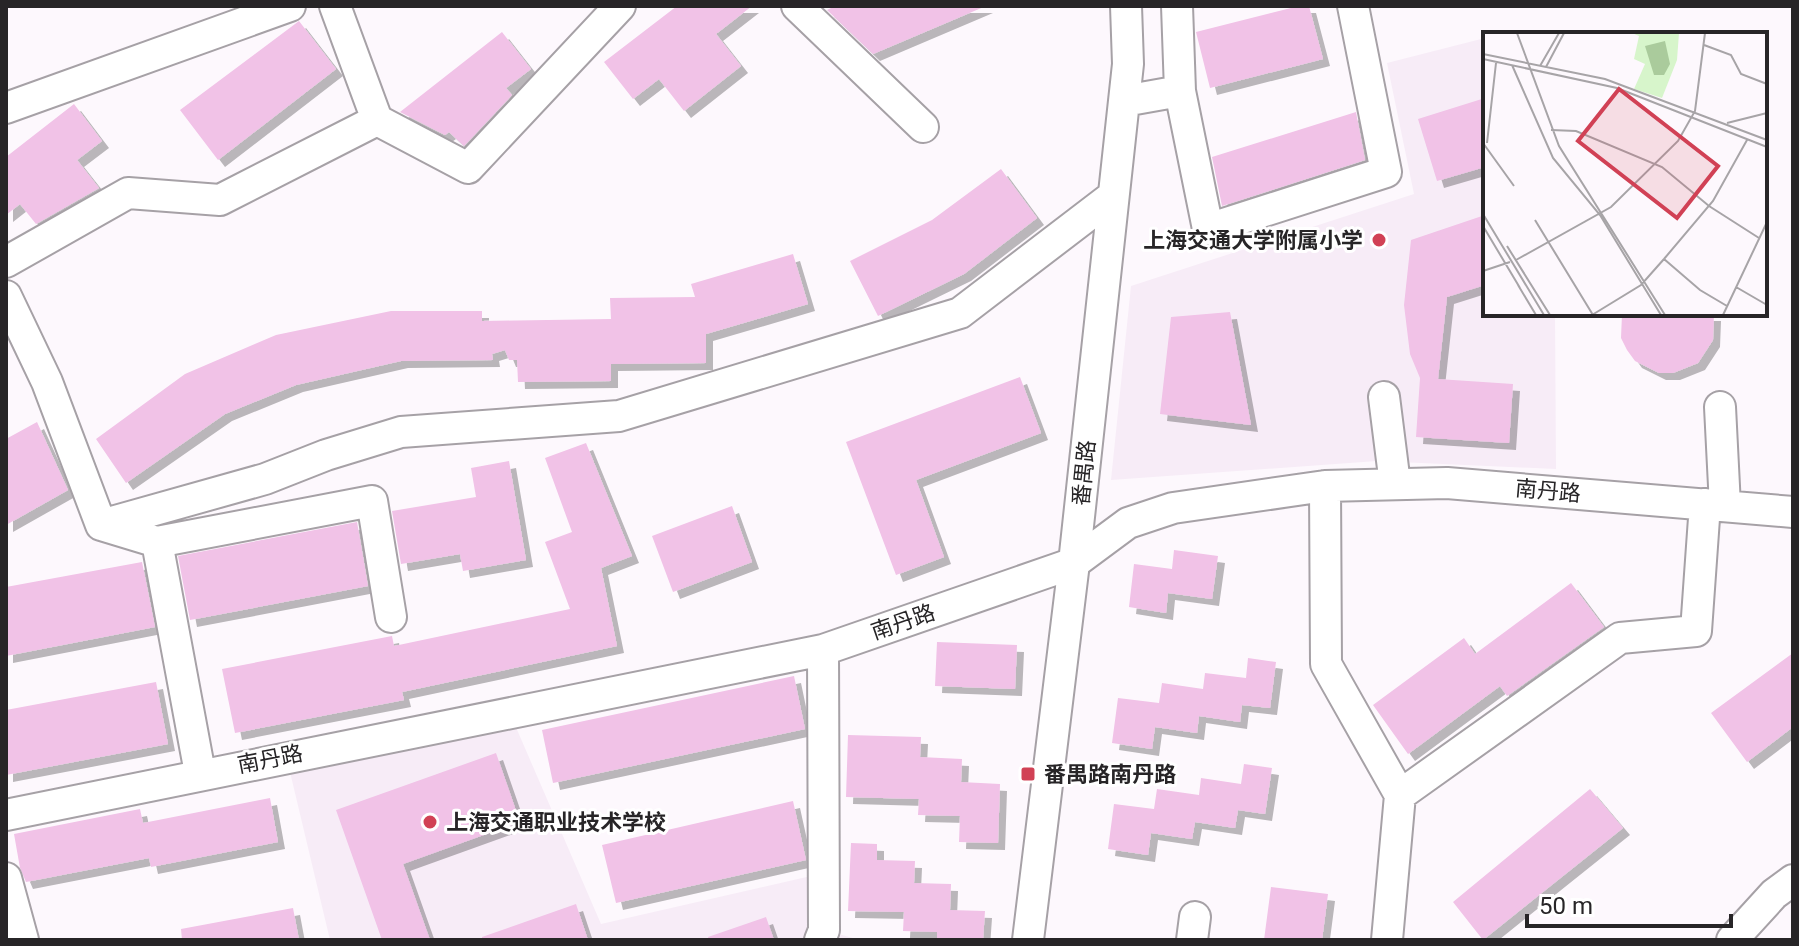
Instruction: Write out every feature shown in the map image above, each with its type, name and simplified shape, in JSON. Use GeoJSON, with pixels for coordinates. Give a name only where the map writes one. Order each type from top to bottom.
{"type":"FeatureCollection","features":[{"type":"Feature","properties":{"kind":"street"},"geometry":{"type":"LineString","coordinates":[[6,108],[290,6]]}},
{"type":"Feature","properties":{"kind":"street"},"geometry":{"type":"LineString","coordinates":[[335,6],[377,120],[468,168],[620,6]]}},
{"type":"Feature","properties":{"kind":"street"},"geometry":{"type":"LineString","coordinates":[[797,6],[923,127]]}},
{"type":"Feature","properties":{"kind":"street","name":"番禺路"},"geometry":{"type":"LineString","coordinates":[[1028,940],[1074,563],[1128,64],[1126,6]]}},
{"type":"Feature","properties":{"kind":"street"},"geometry":{"type":"LineString","coordinates":[[1177,6],[1180,91],[1208,229],[1386,172],[1353,6]]}},
{"type":"Feature","properties":{"kind":"street"},"geometry":{"type":"LineString","coordinates":[[1124,101],[1180,91]]}},
{"type":"Feature","properties":{"kind":"street"},"geometry":{"type":"LineString","coordinates":[[6,262],[128,193],[220,200],[377,120]]}},
{"type":"Feature","properties":{"kind":"street"},"geometry":{"type":"LineString","coordinates":[[101,525],[265,479],[326,455],[401,432],[619,416],[960,313],[1113,196]]}},
{"type":"Feature","properties":{"kind":"street"},"geometry":{"type":"LineString","coordinates":[[6,296],[47,382],[101,525]]}},
{"type":"Feature","properties":{"kind":"street"},"geometry":{"type":"LineString","coordinates":[[6,341],[30,394]]}},
{"type":"Feature","properties":{"kind":"street"},"geometry":{"type":"LineString","coordinates":[[1384,397],[1395,484]]}},
{"type":"Feature","properties":{"kind":"street"},"geometry":{"type":"LineString","coordinates":[[1400,795],[1620,638],[1696,631],[1715,505],[1720,407]]}},
{"type":"Feature","properties":{"kind":"street","name":"南丹路"},"geometry":{"type":"LineString","coordinates":[[6,815],[200,773],[823,650],[1074,563],[1128,523],[1173,508],[1325,486],[1447,483],[1793,512]]}},
{"type":"Feature","properties":{"kind":"street"},"geometry":{"type":"LineString","coordinates":[[1325,486],[1326,664],[1400,795],[1387,940]]}},
{"type":"Feature","properties":{"kind":"street"},"geometry":{"type":"LineString","coordinates":[[101,525],[157,542],[372,501],[391,617]]}},
{"type":"Feature","properties":{"kind":"street"},"geometry":{"type":"LineString","coordinates":[[157,542],[200,773]]}},
{"type":"Feature","properties":{"kind":"street"},"geometry":{"type":"LineString","coordinates":[[820,940],[824,930],[823,650]]}},
{"type":"Feature","properties":{"kind":"street"},"geometry":{"type":"LineString","coordinates":[[6,878],[16,934]]}},
{"type":"Feature","properties":{"kind":"street"},"geometry":{"type":"LineString","coordinates":[[1732,940],[1774,894],[1793,880]]}},
{"type":"Feature","properties":{"kind":"shaded area","name":"上海交通大学附属小学"},"geometry":{"type":"Polygon","coordinates":[[[1483,39],[1483,316],[1555,316],[1556,469],[1377,461],[1111,480],[1131,286],[1414,194],[1387,63],[1483,39]]]}},
{"type":"Feature","properties":{"kind":"shaded area","name":"上海交通职业技术学校"},"geometry":{"type":"Polygon","coordinates":[[[515,725],[601,924],[824,873],[824,930],[860,940],[330,940],[290,772],[515,725]]]}},
{"type":"Feature","properties":{"kind":"building"},"geometry":{"type":"Polygon","coordinates":[[[677,6],[752,6],[716,34],[741,66],[684,111],[659,79],[633,99],[604,62],[677,6]]]}},
{"type":"Feature","properties":{"kind":"building"},"geometry":{"type":"Polygon","coordinates":[[[835,6],[986,6],[873,54],[827,10],[835,6]]]}},
{"type":"Feature","properties":{"kind":"building"},"geometry":{"type":"Polygon","coordinates":[[[1309,6],[1323,59],[1210,88],[1196,32],[1309,6]]]}},
{"type":"Feature","properties":{"kind":"building"},"geometry":{"type":"Polygon","coordinates":[[[299,21],[336,69],[218,160],[180,110],[299,21]]]}},
{"type":"Feature","properties":{"kind":"building"},"geometry":{"type":"Polygon","coordinates":[[[502,32],[531,69],[506,88],[512,95],[464,146],[449,132],[445,135],[400,112],[502,32]]]}},
{"type":"Feature","properties":{"kind":"building"},"geometry":{"type":"Polygon","coordinates":[[[1483,99],[1483,168],[1437,181],[1418,119],[1483,99]]]}},
{"type":"Feature","properties":{"kind":"building"},"geometry":{"type":"Polygon","coordinates":[[[74,104],[102,141],[77,160],[99,188],[36,224],[20,204],[6,215],[6,157],[74,104]]]}},
{"type":"Feature","properties":{"kind":"building"},"geometry":{"type":"Polygon","coordinates":[[[1356,112],[1365,160],[1222,206],[1212,157],[1356,112]]]}},
{"type":"Feature","properties":{"kind":"building"},"geometry":{"type":"Polygon","coordinates":[[[1001,169],[1037,218],[964,274],[878,316],[850,261],[932,220],[1001,169]]]}},
{"type":"Feature","properties":{"kind":"building"},"geometry":{"type":"Polygon","coordinates":[[[1483,216],[1483,286],[1447,297],[1438,379],[1513,384],[1509,443],[1416,437],[1420,378],[1410,354],[1404,305],[1411,240],[1483,216]]]}},
{"type":"Feature","properties":{"kind":"building"},"geometry":{"type":"Polygon","coordinates":[[[793,254],[808,304],[706,334],[706,363],[611,364],[611,381],[518,382],[517,360],[509,360],[505,350],[492,354],[493,360],[401,361],[296,385],[225,414],[126,483],[96,439],[185,374],[276,335],[391,311],[482,311],[482,321],[611,319],[610,298],[695,297],[691,284],[793,254]]]}},
{"type":"Feature","properties":{"kind":"building"},"geometry":{"type":"Polygon","coordinates":[[[1230,312],[1251,425],[1160,414],[1171,317],[1230,312]]]}},
{"type":"Feature","properties":{"kind":"building"},"geometry":{"type":"Polygon","coordinates":[[[1622,316],[1714,316],[1713,340],[1698,363],[1673,373],[1659,373],[1635,361],[1621,338],[1622,316]]]}},
{"type":"Feature","properties":{"kind":"building"},"geometry":{"type":"Polygon","coordinates":[[[1020,377],[1041,433],[916,480],[944,557],[896,575],[846,442],[1020,377]]]}},
{"type":"Feature","properties":{"kind":"building"},"geometry":{"type":"Polygon","coordinates":[[[37,422],[68,490],[6,525],[6,439],[37,422]]]}},
{"type":"Feature","properties":{"kind":"building"},"geometry":{"type":"Polygon","coordinates":[[[586,443],[632,556],[601,568],[617,646],[402,692],[404,700],[235,733],[222,669],[392,636],[394,646],[570,609],[545,542],[572,532],[545,458],[586,443]]]}},
{"type":"Feature","properties":{"kind":"building"},"geometry":{"type":"Polygon","coordinates":[[[509,461],[526,560],[463,571],[460,554],[401,564],[392,511],[476,497],[471,468],[509,461]]]}},
{"type":"Feature","properties":{"kind":"building"},"geometry":{"type":"Polygon","coordinates":[[[732,506],[752,562],[673,592],[652,536],[732,506]]]}},
{"type":"Feature","properties":{"kind":"building"},"geometry":{"type":"Polygon","coordinates":[[[357,522],[368,586],[190,620],[178,556],[357,522]]]}},
{"type":"Feature","properties":{"kind":"building"},"geometry":{"type":"Polygon","coordinates":[[[1174,550],[1218,556],[1212,599],[1168,593],[1166,613],[1129,607],[1134,564],[1172,569],[1174,550]]]}},
{"type":"Feature","properties":{"kind":"building"},"geometry":{"type":"Polygon","coordinates":[[[142,562],[155,627],[6,656],[6,587],[142,562]]]}},
{"type":"Feature","properties":{"kind":"building"},"geometry":{"type":"Polygon","coordinates":[[[1571,583],[1604,627],[1507,696],[1500,686],[1408,754],[1373,705],[1464,638],[1475,654],[1571,583]]]}},
{"type":"Feature","properties":{"kind":"building"},"geometry":{"type":"Polygon","coordinates":[[[937,642],[1017,645],[1015,689],[935,686],[937,642]]]}},
{"type":"Feature","properties":{"kind":"building"},"geometry":{"type":"Polygon","coordinates":[[[1793,653],[1793,727],[1747,762],[1711,713],[1793,653]]]}},
{"type":"Feature","properties":{"kind":"building"},"geometry":{"type":"Polygon","coordinates":[[[1248,658],[1276,662],[1270,708],[1242,705],[1240,722],[1199,716],[1197,733],[1155,727],[1152,749],[1112,743],[1118,698],[1159,703],[1162,683],[1203,689],[1205,673],[1246,678],[1248,658]]]}},
{"type":"Feature","properties":{"kind":"building"},"geometry":{"type":"Polygon","coordinates":[[[794,676],[805,729],[553,783],[542,730],[794,676]]]}},
{"type":"Feature","properties":{"kind":"building"},"geometry":{"type":"Polygon","coordinates":[[[156,682],[168,744],[6,775],[6,710],[156,682]]]}},
{"type":"Feature","properties":{"kind":"building"},"geometry":{"type":"Polygon","coordinates":[[[848,735],[921,737],[920,757],[962,759],[961,782],[1000,784],[998,843],[959,842],[960,816],[918,815],[919,799],[846,797],[848,735]]]}},
{"type":"Feature","properties":{"kind":"building"},"geometry":{"type":"Polygon","coordinates":[[[496,753],[520,822],[403,864],[430,940],[382,940],[336,810],[496,753]]]}},
{"type":"Feature","properties":{"kind":"building"},"geometry":{"type":"Polygon","coordinates":[[[1244,764],[1272,768],[1265,814],[1238,810],[1235,828],[1195,822],[1192,839],[1151,833],[1148,855],[1108,849],[1114,804],[1154,809],[1157,789],[1199,795],[1201,778],[1241,784],[1244,764]]]}},
{"type":"Feature","properties":{"kind":"building"},"geometry":{"type":"Polygon","coordinates":[[[1590,789],[1623,828],[1483,940],[1453,902],[1590,789]]]}},
{"type":"Feature","properties":{"kind":"building"},"geometry":{"type":"Polygon","coordinates":[[[270,798],[278,842],[151,867],[149,858],[26,882],[20,868],[14,834],[140,809],[143,823],[270,798]]]}},
{"type":"Feature","properties":{"kind":"building"},"geometry":{"type":"Polygon","coordinates":[[[793,801],[806,860],[616,903],[602,845],[793,801]]]}},
{"type":"Feature","properties":{"kind":"building"},"geometry":{"type":"Polygon","coordinates":[[[851,843],[877,844],[877,860],[915,861],[914,883],[951,884],[950,910],[985,911],[983,940],[937,940],[937,932],[903,931],[904,912],[848,911],[851,843]]]}},
{"type":"Feature","properties":{"kind":"building"},"geometry":{"type":"Polygon","coordinates":[[[1271,887],[1328,894],[1322,940],[1264,940],[1271,887]]]}},
{"type":"Feature","properties":{"kind":"building"},"geometry":{"type":"Polygon","coordinates":[[[576,904],[588,940],[482,940],[482,937],[576,904]]]}},
{"type":"Feature","properties":{"kind":"building"},"geometry":{"type":"Polygon","coordinates":[[[293,908],[299,940],[182,940],[181,929],[293,908]]]}},
{"type":"Feature","properties":{"kind":"building"},"geometry":{"type":"Polygon","coordinates":[[[766,917],[774,940],[709,940],[708,937],[766,917]]]}},
{"type":"Feature","properties":{"kind":"place","name":"上海交通大学附属小学"},"geometry":{"type":"Point","coordinates":[1379,240]}},
{"type":"Feature","properties":{"kind":"place","name":"番禺路南丹路"},"geometry":{"type":"Point","coordinates":[1028,774]}},
{"type":"Feature","properties":{"kind":"place","name":"上海交通职业技术学校"},"geometry":{"type":"Point","coordinates":[430,822]}}]}
